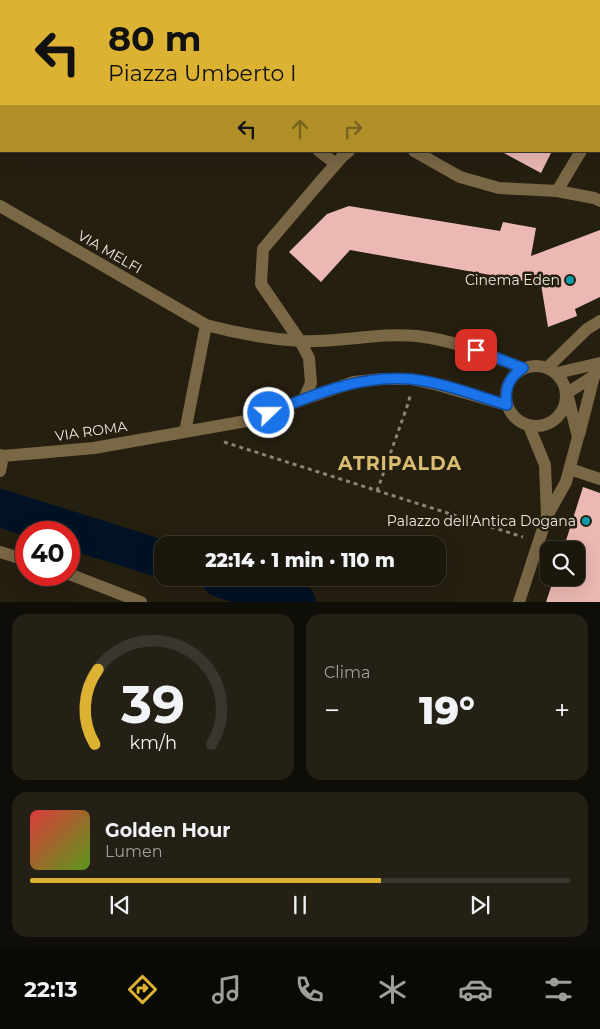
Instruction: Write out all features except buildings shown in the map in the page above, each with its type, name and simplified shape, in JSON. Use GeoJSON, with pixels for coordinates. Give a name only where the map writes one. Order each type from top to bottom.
{"type":"FeatureCollection","features":[{"type":"Feature","properties":{"kind":"street"},"geometry":{"type":"LineString","coordinates":[[320,152],[336,164]]}},
{"type":"Feature","properties":{"kind":"street"},"geometry":{"type":"LineString","coordinates":[[304,399],[311,382],[309,358],[300,341],[261,284],[263,249],[348,152]]}},
{"type":"Feature","properties":{"kind":"street"},"geometry":{"type":"LineString","coordinates":[[416,152],[460,177],[498,188],[556,191],[594,198],[600,201]]}},
{"type":"Feature","properties":{"kind":"street"},"geometry":{"type":"LineString","coordinates":[[556,191],[580,152]]}},
{"type":"Feature","properties":{"kind":"street","name":"VIA MELFI"},"geometry":{"type":"LineString","coordinates":[[0,206],[206,325],[233,332],[300,341],[386,335],[418,336],[462,345],[523,368]]}},
{"type":"Feature","properties":{"kind":"street"},"geometry":{"type":"LineString","coordinates":[[552,370],[587,329],[600,321]]}},
{"type":"Feature","properties":{"kind":"street"},"geometry":{"type":"LineString","coordinates":[[185,432],[206,325]]}},
{"type":"Feature","properties":{"kind":"street"},"geometry":{"type":"LineString","coordinates":[[567,393],[566,403],[562,412],[548,424],[539,426],[529,426],[520,422],[512,415],[507,405],[507,388],[516,373],[523,368],[531,365],[552,370],[600,363]]}},
{"type":"Feature","properties":{"kind":"street"},"geometry":{"type":"LineString","coordinates":[[552,370],[562,379],[578,437]]}},
{"type":"Feature","properties":{"kind":"street"},"geometry":{"type":"LineString","coordinates":[[567,393],[597,374]]}},
{"type":"Feature","properties":{"kind":"street"},"geometry":{"type":"LineString","coordinates":[[520,602],[546,516],[566,482],[597,374]]}},
{"type":"Feature","properties":{"kind":"street","name":"VIA ROMA"},"geometry":{"type":"LineString","coordinates":[[1,455],[94,448],[252,420],[304,399],[354,382],[382,379],[411,379],[507,405]]}},
{"type":"Feature","properties":{"kind":"street"},"geometry":{"type":"LineString","coordinates":[[529,426],[544,465],[546,516]]}},
{"type":"Feature","properties":{"kind":"street"},"geometry":{"type":"LineString","coordinates":[[0,472],[1,455]]}},
{"type":"Feature","properties":{"kind":"street"},"geometry":{"type":"LineString","coordinates":[[570,469],[600,479]]}},
{"type":"Feature","properties":{"kind":"street"},"geometry":{"type":"LineString","coordinates":[[0,552],[15,557]]}},
{"type":"Feature","properties":{"kind":"street"},"geometry":{"type":"LineString","coordinates":[[80,578],[141,602]]}},
{"type":"Feature","properties":{"kind":"path"},"geometry":{"type":"LineString","coordinates":[[376,491],[409,400],[411,379]]}},
{"type":"Feature","properties":{"kind":"path"},"geometry":{"type":"LineString","coordinates":[[220,441],[539,542]]}},
{"type":"Feature","properties":{"kind":"waterway"},"geometry":{"type":"LineString","coordinates":[[0,508],[154,556]]}},
{"type":"Feature","properties":{"kind":"waterway"},"geometry":{"type":"LineString","coordinates":[[246,586],[297,602]]}},
{"type":"Feature","properties":{"kind":"place","name":"Cinema Eden"},"geometry":{"type":"Point","coordinates":[570,280]}},
{"type":"Feature","properties":{"kind":"place","name":"Palazzo dell'Antica Dogana"},"geometry":{"type":"Point","coordinates":[586,521]}},
{"type":"Feature","properties":{"kind":"district","name":"ATRIPALDA"},"geometry":{"type":"Point","coordinates":[400,463]}},
{"type":"Feature","properties":{"kind":"route"},"geometry":{"type":"LineString","coordinates":[[269,413],[354,382],[382,379],[411,379],[507,405],[507,388],[510,380],[523,368],[476,350]]}}]}
